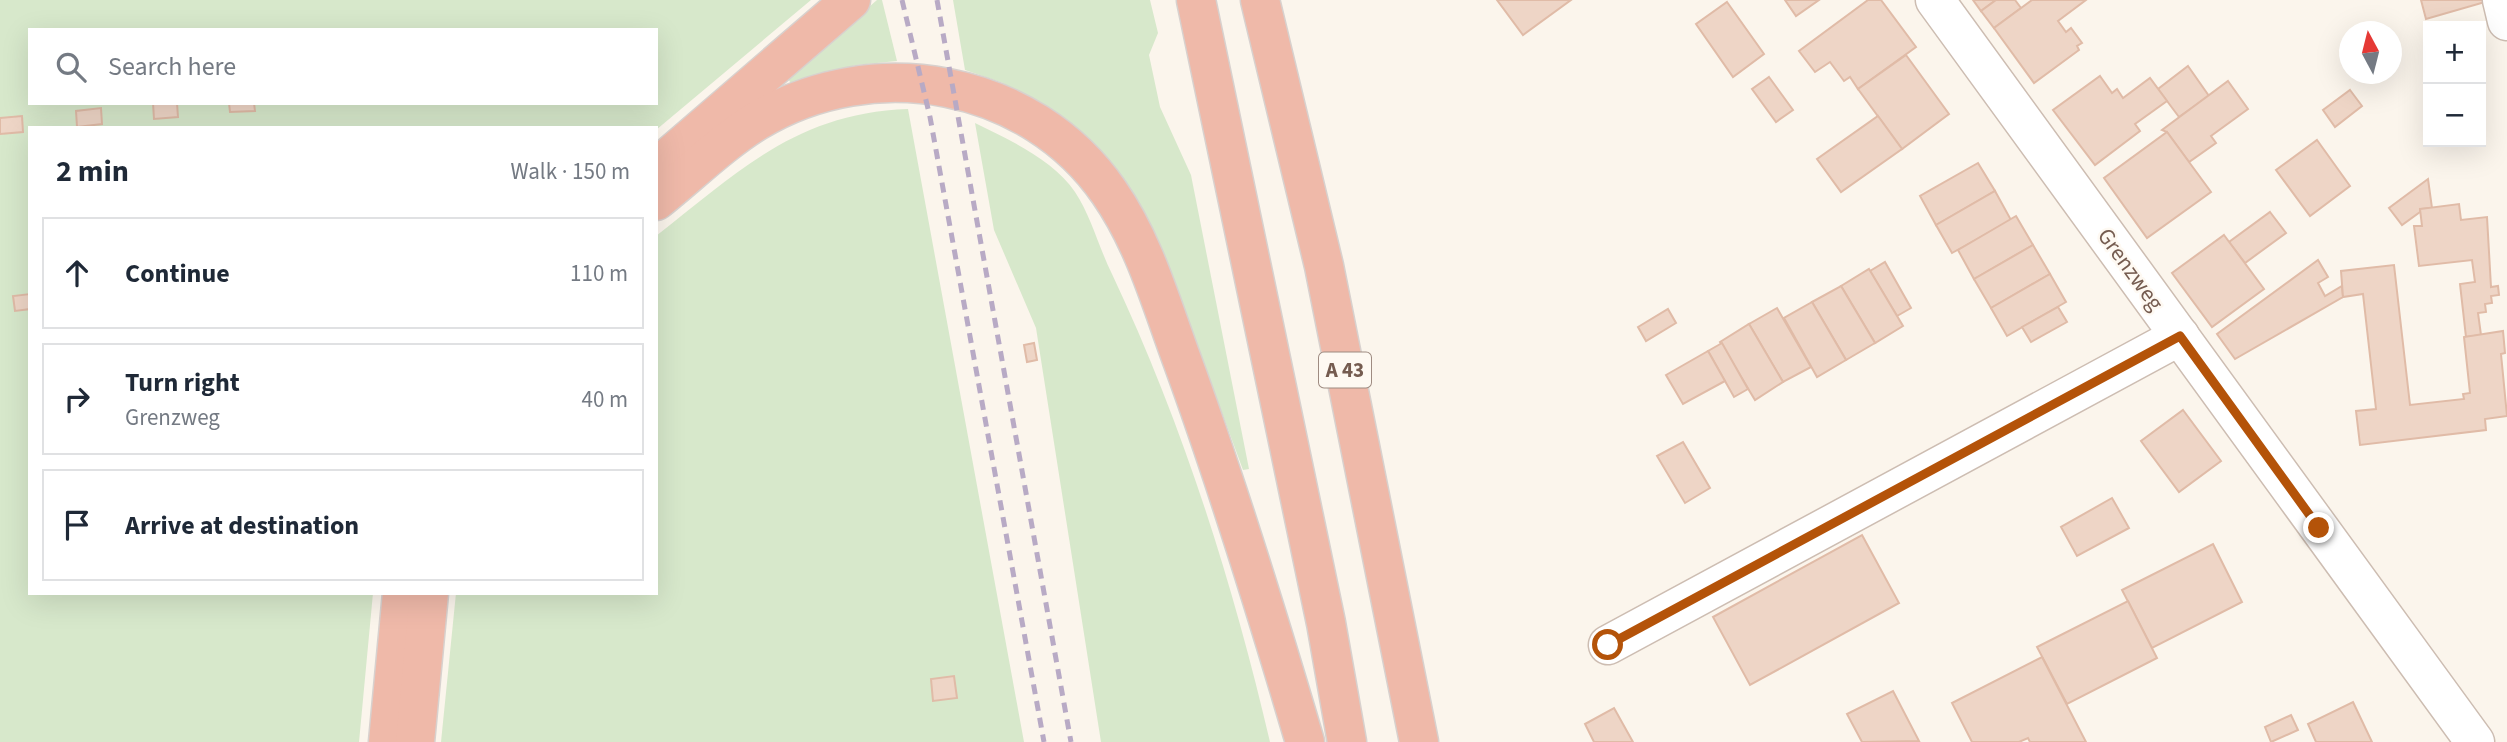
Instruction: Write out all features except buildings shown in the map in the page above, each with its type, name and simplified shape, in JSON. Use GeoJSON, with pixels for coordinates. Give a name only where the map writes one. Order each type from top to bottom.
{"type":"FeatureCollection","features":[{"type":"Feature","properties":{"kind":"highway"},"geometry":{"type":"LineString","coordinates":[[658,167],[850,0]]}},
{"type":"Feature","properties":{"kind":"highway"},"geometry":{"type":"LineString","coordinates":[[1196,0],[1321,596],[1347,742]]}},
{"type":"Feature","properties":{"kind":"highway","name":"A 43"},"geometry":{"type":"LineString","coordinates":[[1260,0],[1324,266],[1419,742]]}},
{"type":"Feature","properties":{"kind":"highway"},"geometry":{"type":"LineString","coordinates":[[658,199],[757,121],[813,97],[844,88],[904,82],[958,88],[998,102],[1039,122],[1108,190],[1148,267],[1249,554],[1304,742]]}},
{"type":"Feature","properties":{"kind":"highway"},"geometry":{"type":"LineString","coordinates":[[388,742],[402,595]]}},
{"type":"Feature","properties":{"kind":"highway"},"geometry":{"type":"LineString","coordinates":[[415,742],[429,595]]}},
{"type":"Feature","properties":{"kind":"street","name":"Grenzweg"},"geometry":{"type":"LineString","coordinates":[[1935,0],[2475,742]]}},
{"type":"Feature","properties":{"kind":"street"},"geometry":{"type":"LineString","coordinates":[[2502,0],[2507,21]]}},
{"type":"Feature","properties":{"kind":"street"},"geometry":{"type":"LineString","coordinates":[[1608,645],[2180,336]]}},
{"type":"Feature","properties":{"kind":"green space"},"geometry":{"type":"Polygon","coordinates":[[[0,0],[811,0],[658,128],[658,126],[28,126],[28,595],[373,595],[359,742],[0,742],[0,0]]]}},
{"type":"Feature","properties":{"kind":"green space"},"geometry":{"type":"Polygon","coordinates":[[[877,0],[882,0],[897,61],[856,65],[791,84],[788,78],[877,0]]]}},
{"type":"Feature","properties":{"kind":"green space"},"geometry":{"type":"Polygon","coordinates":[[[953,0],[1150,0],[1158,33],[1149,55],[1160,107],[1191,175],[1249,469],[1243,470],[1175,285],[1060,117],[1003,83],[965,70],[953,0]]]}},
{"type":"Feature","properties":{"kind":"green space"},"geometry":{"type":"Polygon","coordinates":[[[908,109],[1024,742],[441,742],[456,595],[658,595],[658,234],[743,168],[772,150],[833,121],[869,113],[908,109]]]}},
{"type":"Feature","properties":{"kind":"green space"},"geometry":{"type":"Polygon","coordinates":[[[975,123],[1043,160],[1066,181],[1086,211],[1183,445],[1240,623],[1270,742],[1101,742],[1036,328],[994,230],[975,123]]]}},
{"type":"Feature","properties":{"kind":"railway"},"geometry":{"type":"LineString","coordinates":[[902,0],[930,117],[1044,742]]}},
{"type":"Feature","properties":{"kind":"railway"},"geometry":{"type":"LineString","coordinates":[[937,0],[1071,742]]}},
{"type":"Feature","properties":{"kind":"route"},"geometry":{"type":"LineString","coordinates":[[1608,645],[2180,336],[2319,528]]}}]}
